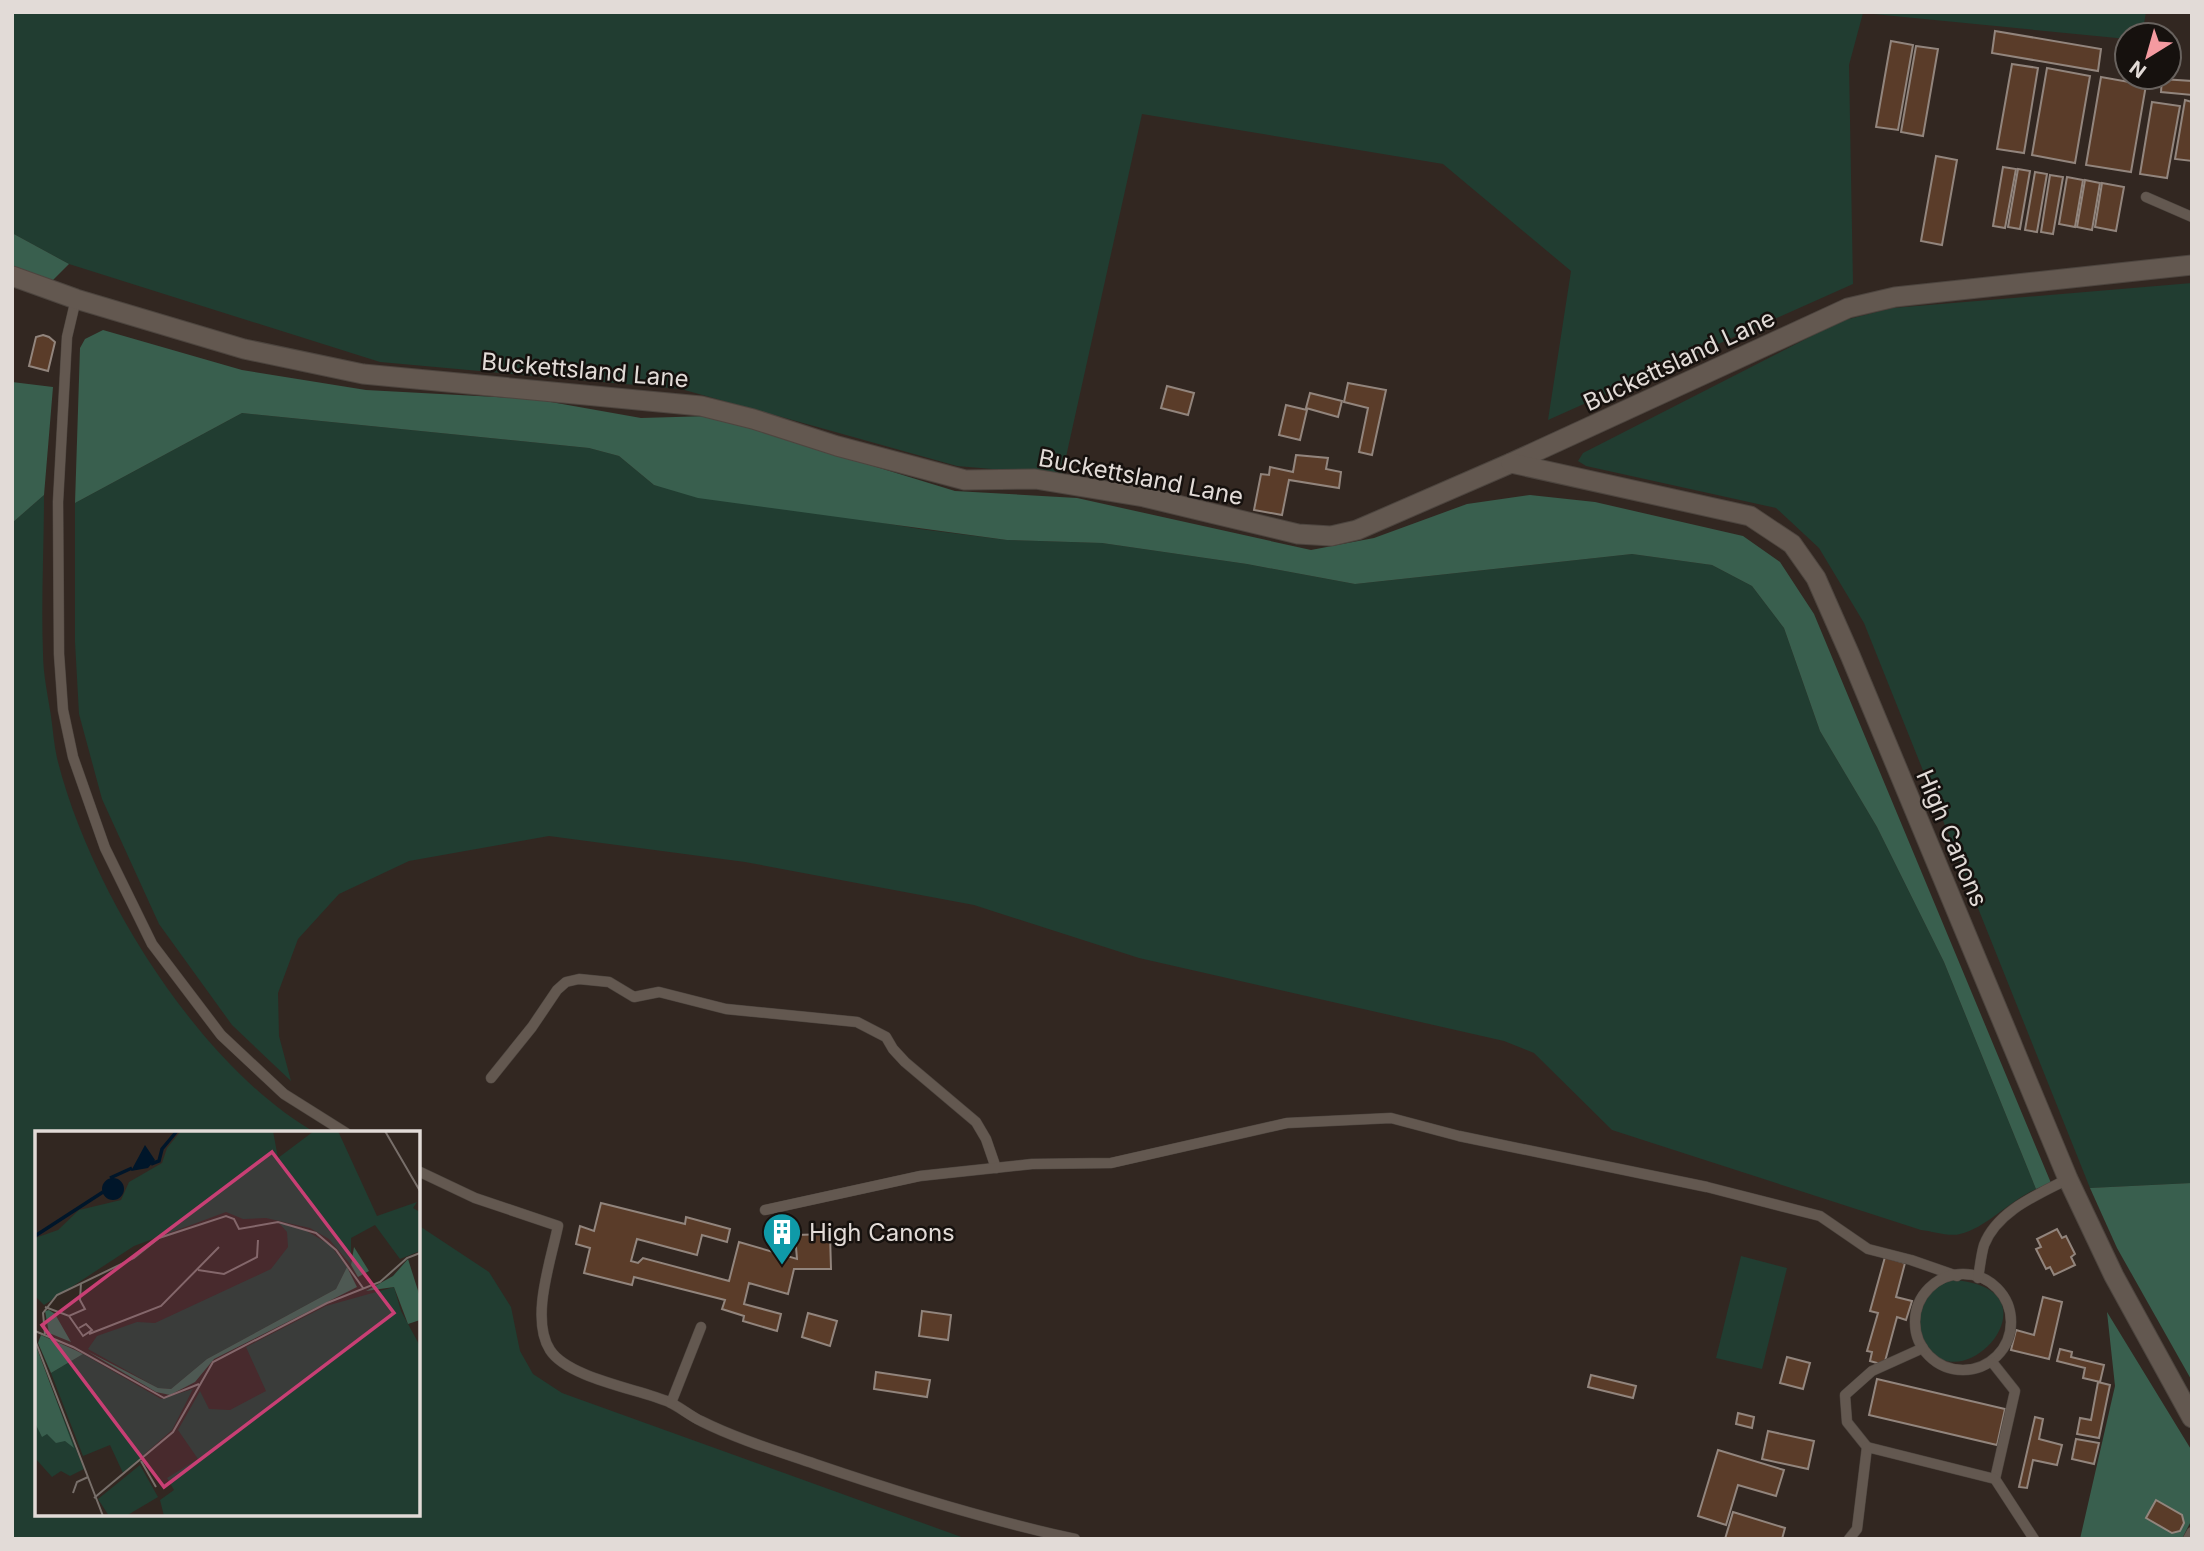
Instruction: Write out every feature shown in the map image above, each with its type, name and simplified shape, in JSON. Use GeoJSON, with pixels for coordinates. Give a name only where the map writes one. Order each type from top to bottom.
{"type":"FeatureCollection","features":[{"type":"Feature","properties":{"kind":"street","name":"Buckettsland Lane"},"geometry":{"type":"LineString","coordinates":[[12,276],[76,299],[244,349],[363,374],[701,406],[965,480],[1035,479],[1144,497],[1298,534],[1331,536],[1357,530],[1511,463],[1848,308],[1895,297],[2192,265]]}},
{"type":"Feature","properties":{"kind":"street","name":"High Canons"},"geometry":{"type":"LineString","coordinates":[[1511,463],[1750,516],[1793,544],[1816,578],[1850,655],[2068,1179],[2114,1276],[2192,1418]]}},
{"type":"Feature","properties":{"kind":"lane"},"geometry":{"type":"LineString","coordinates":[[2146,197],[2192,218]]}},
{"type":"Feature","properties":{"kind":"lane"},"geometry":{"type":"LineString","coordinates":[[76,299],[66,337],[58,502],[59,654],[63,710],[73,757],[105,848],[152,944],[221,1035],[284,1094],[343,1131]]}},
{"type":"Feature","properties":{"kind":"lane"},"geometry":{"type":"LineString","coordinates":[[491,1078],[532,1027],[557,990],[566,982],[579,979],[609,982],[634,997],[659,992],[726,1009],[857,1022],[886,1037],[892,1049],[905,1062],[976,1122],[986,1139],[996,1168]]}},
{"type":"Feature","properties":{"kind":"lane"},"geometry":{"type":"LineString","coordinates":[[765,1210],[920,1176],[1032,1164],[1111,1163],[1287,1123],[1391,1118],[1459,1136],[1707,1187],[1820,1216],[1868,1249],[1957,1276]]}},
{"type":"Feature","properties":{"kind":"lane"},"geometry":{"type":"LineString","coordinates":[[420,1172],[475,1198],[558,1226],[540,1315],[543,1337],[550,1351],[576,1372],[671,1403],[713,1426],[864,1481],[1030,1529],[1075,1539]]}},
{"type":"Feature","properties":{"kind":"lane"},"geometry":{"type":"LineString","coordinates":[[1978,1278],[1984,1245],[1998,1222],[2017,1206],[2068,1179]]}},
{"type":"Feature","properties":{"kind":"lane"},"geometry":{"type":"LineString","coordinates":[[1967,1274],[1989,1282],[2005,1299],[2011,1321],[2007,1344],[1992,1362],[1970,1371],[1947,1368],[1927,1356],[1916,1336],[1915,1312],[1925,1291],[1944,1278],[1957,1276],[1967,1274]]}},
{"type":"Feature","properties":{"kind":"lane"},"geometry":{"type":"LineString","coordinates":[[671,1403],[701,1327]]}},
{"type":"Feature","properties":{"kind":"lane"},"geometry":{"type":"LineString","coordinates":[[1923,1348],[1872,1371],[1845,1395],[1847,1422],[1867,1447],[1995,1479],[2034,1539]]}},
{"type":"Feature","properties":{"kind":"lane"},"geometry":{"type":"LineString","coordinates":[[1992,1362],[2015,1391],[1995,1479]]}},
{"type":"Feature","properties":{"kind":"lane"},"geometry":{"type":"LineString","coordinates":[[1849,1539],[1857,1529],[1867,1447]]}},
{"type":"Feature","properties":{"kind":"lane"},"geometry":{"type":"LineString","coordinates":[[2188,1539],[2192,1532]]}},
{"type":"Feature","properties":{"kind":"green space"},"geometry":{"type":"Polygon","coordinates":[[[12,12],[2146,12],[2144,21],[2113,21],[2113,38],[1863,13],[1849,65],[1853,284],[1548,420],[1571,271],[1443,164],[1142,114],[1062,475],[957,466],[681,389],[380,362],[69,264],[12,233],[12,12]]]}},
{"type":"Feature","properties":{"kind":"green space"},"geometry":{"type":"Polygon","coordinates":[[[12,233],[69,264],[51,282],[12,270],[12,233]]]}},
{"type":"Feature","properties":{"kind":"green space"},"geometry":{"type":"Polygon","coordinates":[[[2192,283],[2192,1183],[2090,1188],[1864,623],[1819,548],[1776,508],[1586,466],[1578,461],[1583,453],[1841,321],[1893,308],[2192,283]]]}},
{"type":"Feature","properties":{"kind":"green space"},"geometry":{"type":"Polygon","coordinates":[[[103,330],[242,370],[366,390],[534,399],[641,418],[710,416],[955,491],[1077,498],[1311,550],[1374,538],[1467,504],[1530,495],[1595,502],[1743,536],[1780,562],[1814,614],[2051,1183],[2036,1189],[1944,962],[1877,827],[1820,731],[1784,628],[1752,586],[1712,565],[1632,554],[1355,584],[1247,564],[1102,543],[1007,540],[698,498],[654,485],[619,456],[589,448],[242,413],[75,503],[80,348],[85,339],[103,330]]]}},
{"type":"Feature","properties":{"kind":"green space"},"geometry":{"type":"Polygon","coordinates":[[[12,382],[53,387],[44,495],[12,523],[12,382]]]}},
{"type":"Feature","properties":{"kind":"green space"},"geometry":{"type":"Polygon","coordinates":[[[242,413],[589,448],[619,456],[654,485],[920,529],[1007,540],[1102,543],[1247,564],[1355,584],[1632,554],[1712,565],[1752,586],[1784,628],[1820,731],[1877,827],[1944,962],[2036,1189],[1970,1231],[1951,1235],[1921,1230],[1612,1130],[1534,1053],[1504,1041],[1139,958],[974,905],[745,862],[549,836],[409,861],[339,894],[298,939],[278,993],[279,1036],[291,1081],[232,1025],[159,924],[102,799],[79,714],[75,642],[75,503],[242,413]]]}},
{"type":"Feature","properties":{"kind":"green space"},"geometry":{"type":"Polygon","coordinates":[[[44,495],[42,614],[45,677],[57,758],[72,809],[94,862],[154,969],[191,1019],[230,1064],[272,1103],[313,1131],[35,1131],[35,1516],[420,1516],[420,1226],[489,1272],[511,1307],[520,1351],[533,1374],[562,1393],[967,1539],[12,1539],[12,523],[44,495]]]}},
{"type":"Feature","properties":{"kind":"green space"},"geometry":{"type":"Polygon","coordinates":[[[2192,1183],[2192,1381],[2117,1248],[2090,1188],[2192,1183]]]}},
{"type":"Feature","properties":{"kind":"green space"},"geometry":{"type":"Polygon","coordinates":[[[1741,1256],[1787,1268],[1762,1369],[1716,1358],[1741,1256]]]}},
{"type":"Feature","properties":{"kind":"green space"},"geometry":{"type":"Polygon","coordinates":[[[1953,1280],[1986,1288],[2001,1303],[2002,1322],[1993,1340],[1977,1355],[1957,1362],[1938,1357],[1922,1337],[1919,1327],[1920,1309],[1929,1293],[1944,1282],[1953,1280]]]}},
{"type":"Feature","properties":{"kind":"green space"},"geometry":{"type":"Polygon","coordinates":[[[2107,1312],[2192,1451],[2192,1519],[2182,1539],[2080,1539],[2115,1386],[2107,1312]]]}},
{"type":"Feature","properties":{"kind":"building"},"geometry":{"type":"Polygon","coordinates":[[[1995,31],[2101,49],[2098,71],[1992,53],[1995,31]]]}},
{"type":"Feature","properties":{"kind":"building"},"geometry":{"type":"Polygon","coordinates":[[[1891,41],[1913,45],[1898,130],[1876,127],[1891,41]]]}},
{"type":"Feature","properties":{"kind":"building"},"geometry":{"type":"Polygon","coordinates":[[[1916,46],[1938,49],[1923,136],[1901,132],[1916,46]]]}},
{"type":"Feature","properties":{"kind":"building"},"geometry":{"type":"Polygon","coordinates":[[[2012,64],[2038,68],[2024,153],[1997,149],[2012,64]]]}},
{"type":"Feature","properties":{"kind":"building"},"geometry":{"type":"Polygon","coordinates":[[[2047,68],[2090,76],[2075,163],[2032,155],[2047,68]]]}},
{"type":"Feature","properties":{"kind":"building"},"geometry":{"type":"Polygon","coordinates":[[[2101,77],[2113,79],[2113,91],[2145,91],[2131,172],[2086,165],[2101,77]]]}},
{"type":"Feature","properties":{"kind":"building"},"geometry":{"type":"Polygon","coordinates":[[[2183,80],[2192,81],[2192,95],[2161,92],[2183,91],[2183,80]]]}},
{"type":"Feature","properties":{"kind":"building"},"geometry":{"type":"Polygon","coordinates":[[[2185,100],[2192,102],[2192,161],[2175,159],[2185,100]]]}},
{"type":"Feature","properties":{"kind":"building"},"geometry":{"type":"Polygon","coordinates":[[[2152,102],[2180,106],[2167,178],[2140,174],[2152,102]]]}},
{"type":"Feature","properties":{"kind":"building"},"geometry":{"type":"Polygon","coordinates":[[[1936,156],[1957,160],[1942,245],[1921,241],[1936,156]]]}},
{"type":"Feature","properties":{"kind":"building"},"geometry":{"type":"Polygon","coordinates":[[[2003,167],[2016,169],[2005,228],[1993,226],[2003,167]]]}},
{"type":"Feature","properties":{"kind":"building"},"geometry":{"type":"Polygon","coordinates":[[[2018,169],[2030,171],[2020,229],[2008,227],[2018,169]]]}},
{"type":"Feature","properties":{"kind":"building"},"geometry":{"type":"Polygon","coordinates":[[[2035,172],[2047,174],[2037,232],[2025,230],[2035,172]]]}},
{"type":"Feature","properties":{"kind":"building"},"geometry":{"type":"Polygon","coordinates":[[[2050,175],[2063,177],[2053,234],[2041,232],[2050,175]]]}},
{"type":"Feature","properties":{"kind":"building"},"geometry":{"type":"Polygon","coordinates":[[[2067,177],[2083,180],[2075,227],[2059,224],[2067,177]]]}},
{"type":"Feature","properties":{"kind":"building"},"geometry":{"type":"Polygon","coordinates":[[[2085,180],[2100,183],[2092,230],[2077,227],[2085,180]]]}},
{"type":"Feature","properties":{"kind":"building"},"geometry":{"type":"Polygon","coordinates":[[[2102,183],[2124,187],[2116,231],[2095,227],[2102,183]]]}},
{"type":"Feature","properties":{"kind":"building"},"geometry":{"type":"Polygon","coordinates":[[[43,335],[55,342],[48,371],[29,366],[36,337],[43,335]]]}},
{"type":"Feature","properties":{"kind":"building"},"geometry":{"type":"Polygon","coordinates":[[[1348,383],[1386,390],[1372,455],[1359,452],[1368,408],[1344,402],[1348,383]]]}},
{"type":"Feature","properties":{"kind":"building"},"geometry":{"type":"Polygon","coordinates":[[[1167,386],[1194,393],[1188,415],[1161,408],[1167,386]]]}},
{"type":"Feature","properties":{"kind":"building"},"geometry":{"type":"Polygon","coordinates":[[[1310,393],[1342,401],[1338,417],[1306,408],[1310,393]]]}},
{"type":"Feature","properties":{"kind":"building"},"geometry":{"type":"Polygon","coordinates":[[[1286,405],[1307,410],[1300,440],[1279,435],[1286,405]]]}},
{"type":"Feature","properties":{"kind":"building"},"geometry":{"type":"Polygon","coordinates":[[[1296,455],[1328,458],[1326,469],[1341,472],[1339,488],[1289,480],[1282,515],[1254,510],[1261,474],[1269,475],[1270,467],[1293,472],[1296,455]]]}},
{"type":"Feature","properties":{"kind":"building","name":"High Canons"},"geometry":{"type":"Polygon","coordinates":[[[601,1203],[685,1224],[686,1217],[730,1229],[727,1242],[702,1235],[697,1255],[637,1239],[631,1261],[638,1263],[643,1258],[729,1281],[739,1242],[797,1259],[795,1235],[830,1234],[831,1269],[794,1269],[788,1294],[749,1283],[744,1304],[781,1314],[777,1331],[743,1321],[744,1316],[722,1309],[725,1300],[634,1277],[632,1285],[584,1273],[590,1248],[576,1244],[580,1226],[594,1231],[601,1203]]]}},
{"type":"Feature","properties":{"kind":"building"},"geometry":{"type":"Polygon","coordinates":[[[2057,1229],[2062,1238],[2066,1236],[2075,1254],[2071,1257],[2075,1265],[2054,1275],[2050,1267],[2046,1269],[2036,1249],[2041,1247],[2037,1239],[2057,1229]]]}},
{"type":"Feature","properties":{"kind":"building"},"geometry":{"type":"Polygon","coordinates":[[[1885,1257],[1905,1263],[1896,1297],[1912,1301],[1906,1320],[1897,1317],[1884,1365],[1870,1361],[1872,1352],[1867,1351],[1878,1313],[1870,1311],[1885,1257]]]}},
{"type":"Feature","properties":{"kind":"building"},"geometry":{"type":"Polygon","coordinates":[[[2043,1297],[2062,1302],[2049,1359],[2011,1350],[2016,1330],[2034,1335],[2043,1297]]]}},
{"type":"Feature","properties":{"kind":"building"},"geometry":{"type":"Polygon","coordinates":[[[922,1311],[951,1315],[948,1340],[919,1336],[922,1311]]]}},
{"type":"Feature","properties":{"kind":"building"},"geometry":{"type":"Polygon","coordinates":[[[808,1313],[837,1321],[830,1346],[802,1337],[808,1313]]]}},
{"type":"Feature","properties":{"kind":"building"},"geometry":{"type":"Polygon","coordinates":[[[2060,1349],[2072,1352],[2071,1357],[2104,1365],[2100,1382],[2083,1378],[2085,1368],[2057,1361],[2060,1349]]]}},
{"type":"Feature","properties":{"kind":"building"},"geometry":{"type":"Polygon","coordinates":[[[1787,1357],[1810,1363],[1803,1389],[1780,1383],[1787,1357]]]}},
{"type":"Feature","properties":{"kind":"building"},"geometry":{"type":"Polygon","coordinates":[[[876,1372],[930,1380],[927,1397],[874,1389],[876,1372]]]}},
{"type":"Feature","properties":{"kind":"building"},"geometry":{"type":"Polygon","coordinates":[[[1591,1375],[1636,1386],[1633,1398],[1588,1387],[1591,1375]]]}},
{"type":"Feature","properties":{"kind":"building"},"geometry":{"type":"Polygon","coordinates":[[[1877,1379],[2005,1409],[1997,1445],[1869,1415],[1877,1379]]]}},
{"type":"Feature","properties":{"kind":"building"},"geometry":{"type":"Polygon","coordinates":[[[2098,1382],[2110,1385],[2099,1438],[2077,1434],[2080,1418],[2091,1420],[2098,1382]]]}},
{"type":"Feature","properties":{"kind":"building"},"geometry":{"type":"Polygon","coordinates":[[[1738,1413],[1754,1417],[1752,1428],[1736,1424],[1738,1413]]]}},
{"type":"Feature","properties":{"kind":"building"},"geometry":{"type":"Polygon","coordinates":[[[2035,1417],[2043,1419],[2039,1439],[2062,1445],[2057,1465],[2033,1460],[2027,1488],[2019,1487],[2035,1417]]]}},
{"type":"Feature","properties":{"kind":"building"},"geometry":{"type":"Polygon","coordinates":[[[1768,1431],[1814,1441],[1808,1469],[1762,1459],[1768,1431]]]}},
{"type":"Feature","properties":{"kind":"building"},"geometry":{"type":"Polygon","coordinates":[[[2076,1439],[2099,1443],[2094,1464],[2072,1459],[2076,1439]]]}},
{"type":"Feature","properties":{"kind":"building"},"geometry":{"type":"Polygon","coordinates":[[[1718,1450],[1784,1470],[1776,1496],[1738,1485],[1726,1525],[1698,1516],[1718,1450]]]}},
{"type":"Feature","properties":{"kind":"building"},"geometry":{"type":"Polygon","coordinates":[[[2156,1500],[2182,1515],[2184,1523],[2180,1531],[2172,1533],[2146,1518],[2156,1500]]]}},
{"type":"Feature","properties":{"kind":"building"},"geometry":{"type":"Polygon","coordinates":[[[1733,1512],[1785,1528],[1782,1539],[1725,1539],[1733,1512]]]}},
{"type":"Feature","properties":{"kind":"place","name":"High Canons"},"geometry":{"type":"Point","coordinates":[782,1266]}}]}
